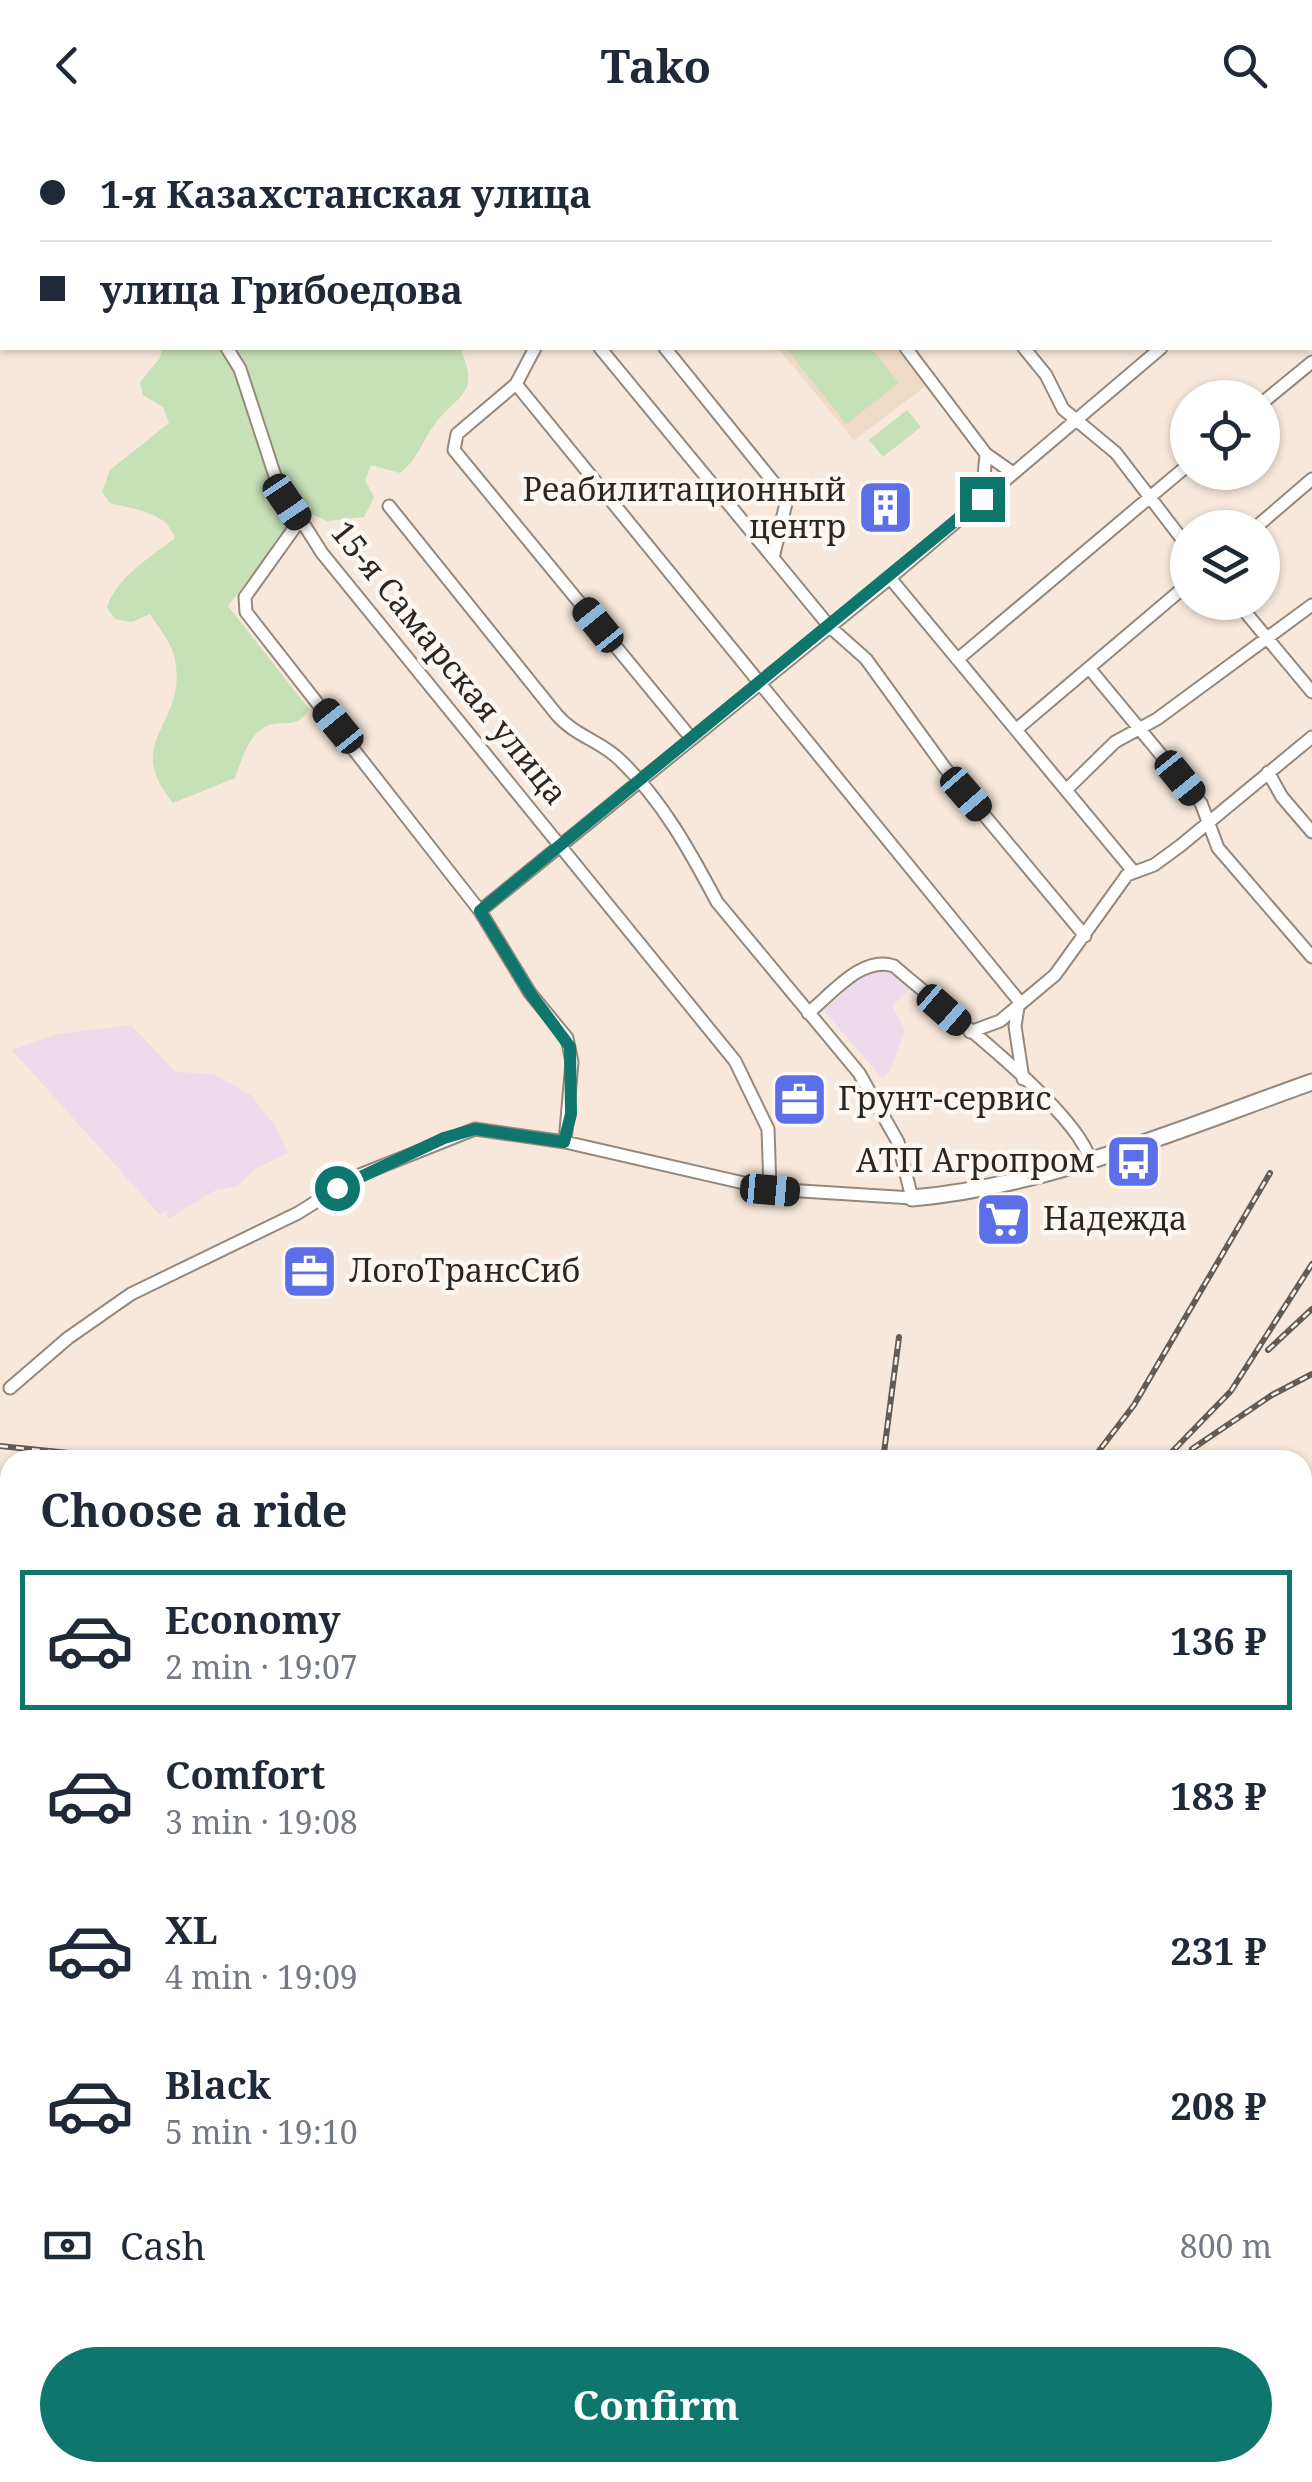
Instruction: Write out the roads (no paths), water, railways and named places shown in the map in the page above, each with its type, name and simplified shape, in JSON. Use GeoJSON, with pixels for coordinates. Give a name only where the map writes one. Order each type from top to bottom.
{"type":"FeatureCollection","features":[{"type":"Feature","properties":{"kind":"street","name":"15-я Самарская улица"},"geometry":{"type":"LineString","coordinates":[[229,350],[240,369],[277,482],[300,520],[734,1061],[768,1128],[770,1190]]}},
{"type":"Feature","properties":{"kind":"street"},"geometry":{"type":"LineString","coordinates":[[534,350],[516,384],[457,434],[452,445],[691,738]]}},
{"type":"Feature","properties":{"kind":"street"},"geometry":{"type":"LineString","coordinates":[[602,350],[830,627],[866,659],[945,768],[1085,936]]}},
{"type":"Feature","properties":{"kind":"street"},"geometry":{"type":"LineString","coordinates":[[667,350],[787,500],[774,558]]}},
{"type":"Feature","properties":{"kind":"street"},"geometry":{"type":"LineString","coordinates":[[908,350],[986,454],[1013,473]]}},
{"type":"Feature","properties":{"kind":"street"},"geometry":{"type":"LineString","coordinates":[[1025,350],[1074,419],[1098,435],[1170,522]]}},
{"type":"Feature","properties":{"kind":"street"},"geometry":{"type":"LineString","coordinates":[[1140,350],[1147,359]]}},
{"type":"Feature","properties":{"kind":"street"},"geometry":{"type":"LineString","coordinates":[[480,911],[890,578],[1158,350]]}},
{"type":"Feature","properties":{"kind":"street"},"geometry":{"type":"LineString","coordinates":[[1280,388],[1312,362]]}},
{"type":"Feature","properties":{"kind":"street"},"geometry":{"type":"LineString","coordinates":[[516,384],[1019,1001],[1015,1026],[1023,1079]]}},
{"type":"Feature","properties":{"kind":"street"},"geometry":{"type":"LineString","coordinates":[[982,499],[986,454]]}},
{"type":"Feature","properties":{"kind":"street"},"geometry":{"type":"LineString","coordinates":[[1276,510],[1312,479]]}},
{"type":"Feature","properties":{"kind":"street"},"geometry":{"type":"LineString","coordinates":[[958,659],[1170,480]]}},
{"type":"Feature","properties":{"kind":"street"},"geometry":{"type":"LineString","coordinates":[[389,506],[556,715],[582,738],[610,751],[639,780],[711,885],[717,902],[860,1074],[898,1142],[912,1198]]}},
{"type":"Feature","properties":{"kind":"street"},"geometry":{"type":"LineString","coordinates":[[300,520],[245,597],[246,612],[480,911],[530,993],[570,1047],[571,1114],[564,1142]]}},
{"type":"Feature","properties":{"kind":"street"},"geometry":{"type":"LineString","coordinates":[[890,578],[1133,871]]}},
{"type":"Feature","properties":{"kind":"street"},"geometry":{"type":"LineString","coordinates":[[1018,728],[1170,599]]}},
{"type":"Feature","properties":{"kind":"street"},"geometry":{"type":"LineString","coordinates":[[1066,790],[1115,742],[1158,719],[1312,605]]}},
{"type":"Feature","properties":{"kind":"street"},"geometry":{"type":"LineString","coordinates":[[1252,620],[1312,692]]}},
{"type":"Feature","properties":{"kind":"street"},"geometry":{"type":"LineString","coordinates":[[1089,668],[1201,803],[1218,848],[1312,957]]}},
{"type":"Feature","properties":{"kind":"street"},"geometry":{"type":"LineString","coordinates":[[970,1032],[1000,1021],[1019,1001],[1055,975],[1133,871],[1162,860],[1206,820],[1312,737]]}},
{"type":"Feature","properties":{"kind":"street"},"geometry":{"type":"LineString","coordinates":[[1268,772],[1282,797],[1312,832]]}},
{"type":"Feature","properties":{"kind":"street"},"geometry":{"type":"LineString","coordinates":[[808,1014],[868,965],[880,961],[894,966],[1023,1079],[1086,1144],[1090,1160]]}},
{"type":"Feature","properties":{"kind":"street"},"geometry":{"type":"LineString","coordinates":[[10,1388],[68,1338],[130,1294],[298,1213],[356,1176],[475,1129],[564,1142],[770,1190],[912,1198],[978,1190],[1090,1160],[1312,1082]]}},
{"type":"Feature","properties":{"kind":"railway"},"geometry":{"type":"LineString","coordinates":[[1100,1450],[1134,1405],[1270,1173]]}},
{"type":"Feature","properties":{"kind":"railway"},"geometry":{"type":"LineString","coordinates":[[1174,1450],[1231,1391],[1312,1264]]}},
{"type":"Feature","properties":{"kind":"railway"},"geometry":{"type":"LineString","coordinates":[[1268,1350],[1312,1309]]}},
{"type":"Feature","properties":{"kind":"railway"},"geometry":{"type":"LineString","coordinates":[[884,1450],[899,1337]]}},
{"type":"Feature","properties":{"kind":"railway"},"geometry":{"type":"LineString","coordinates":[[1192,1449],[1272,1395],[1312,1374]]}},
{"type":"Feature","properties":{"kind":"railway"},"geometry":{"type":"LineString","coordinates":[[0,1446],[39,1450]]}},
{"type":"Feature","properties":{"kind":"place","name":"Реабилитационный центр"},"geometry":{"type":"Point","coordinates":[885,508]}},
{"type":"Feature","properties":{"kind":"place","name":"Грунт-сервис"},"geometry":{"type":"Point","coordinates":[799,1099]}},
{"type":"Feature","properties":{"kind":"place","name":"АТП Агропром"},"geometry":{"type":"Point","coordinates":[1134,1161]}},
{"type":"Feature","properties":{"kind":"place","name":"Надежда"},"geometry":{"type":"Point","coordinates":[1004,1219]}},
{"type":"Feature","properties":{"kind":"place","name":"ЛогоТрансСиб"},"geometry":{"type":"Point","coordinates":[310,1271]}}]}
